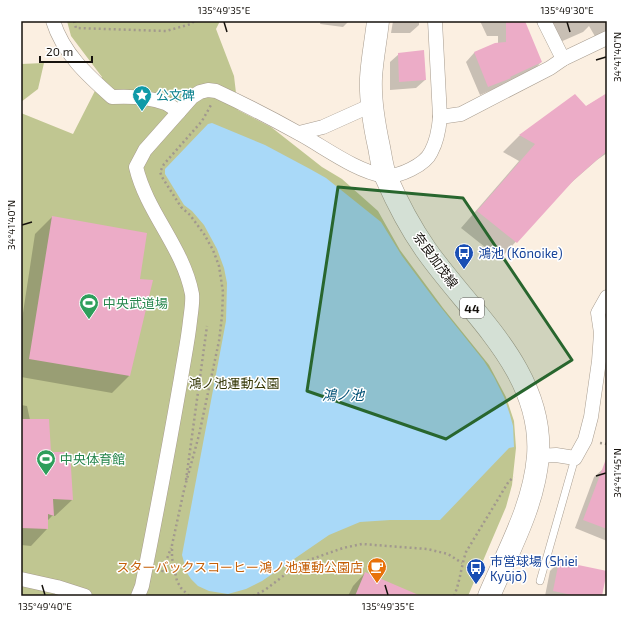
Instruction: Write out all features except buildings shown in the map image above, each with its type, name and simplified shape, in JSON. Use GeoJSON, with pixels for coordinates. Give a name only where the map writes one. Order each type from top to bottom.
{"type":"FeatureCollection","features":[{"type":"Feature","properties":{"kind":"main road","name":"奈良加茂線"},"geometry":{"type":"LineString","coordinates":[[378,21],[371,79],[372,105],[386,176],[404,213],[426,250],[508,353],[523,382],[534,410],[538,429],[538,456],[534,483],[525,515],[489,596]]}},
{"type":"Feature","properties":{"kind":"street"},"geometry":{"type":"LineString","coordinates":[[54,21],[57,32],[70,55],[80,68],[112,97],[139,97],[165,103],[179,112]]}},
{"type":"Feature","properties":{"kind":"street"},"geometry":{"type":"LineString","coordinates":[[138,596],[142,586],[188,340],[192,296],[188,277],[178,252],[138,178],[136,168],[145,150],[192,98],[200,92],[208,90],[216,91],[300,133],[355,166],[386,176],[405,173],[424,161],[431,153],[439,130],[440,117],[435,21]]}},
{"type":"Feature","properties":{"kind":"street"},"geometry":{"type":"LineString","coordinates":[[544,21],[564,58]]}},
{"type":"Feature","properties":{"kind":"street"},"geometry":{"type":"LineString","coordinates":[[440,117],[462,114],[550,68],[564,58],[607,38]]}},
{"type":"Feature","properties":{"kind":"street"},"geometry":{"type":"LineString","coordinates":[[300,133],[323,127],[372,105]]}},
{"type":"Feature","properties":{"kind":"street"},"geometry":{"type":"LineString","coordinates":[[538,456],[556,455],[575,458],[585,440],[591,417],[599,361],[601,333],[598,312],[607,297]]}},
{"type":"Feature","properties":{"kind":"street"},"geometry":{"type":"LineString","coordinates":[[21,578],[85,596]]}},
{"type":"Feature","properties":{"kind":"lane"},"geometry":{"type":"LineString","coordinates":[[540,581],[575,458]]}},
{"type":"Feature","properties":{"kind":"path"},"geometry":{"type":"LineString","coordinates":[[74,21],[76,28],[166,31],[191,24],[194,21]]}},
{"type":"Feature","properties":{"kind":"path"},"geometry":{"type":"LineString","coordinates":[[184,490],[207,320]]}},
{"type":"Feature","properties":{"kind":"path"},"geometry":{"type":"LineString","coordinates":[[454,596],[458,586],[462,563],[466,552],[509,481],[519,472]]}},
{"type":"Feature","properties":{"kind":"path"},"geometry":{"type":"LineString","coordinates":[[253,596],[265,590],[291,570],[309,560],[343,548],[362,544],[427,548],[448,554],[462,563]]}},
{"type":"Feature","properties":{"kind":"highlighted area"},"geometry":{"type":"Polygon","coordinates":[[[338,187],[463,198],[572,360],[446,439],[307,391],[338,187]]]}},
{"type":"Feature","properties":{"kind":"green space","name":"鴻ノ池運動公園"},"geometry":{"type":"Polygon","coordinates":[[[67,21],[220,21],[216,29],[234,76],[238,110],[271,127],[322,167],[342,179],[378,211],[400,250],[443,308],[489,365],[506,397],[514,421],[516,448],[512,485],[506,507],[468,596],[21,596],[21,113],[73,134],[102,77],[71,36],[67,21]]]}},
{"type":"Feature","properties":{"kind":"green space"},"geometry":{"type":"Polygon","coordinates":[[[44,63],[38,89],[21,102],[21,64],[44,63]]]}},
{"type":"Feature","properties":{"kind":"water","name":"鴻ノ池"},"geometry":{"type":"Polygon","coordinates":[[[212,123],[265,145],[326,178],[381,222],[402,256],[484,361],[494,377],[504,397],[510,415],[513,426],[514,447],[509,448],[440,520],[390,520],[360,522],[329,535],[262,581],[246,589],[228,594],[209,591],[198,586],[187,573],[182,555],[226,321],[227,283],[224,268],[217,249],[204,225],[192,211],[184,205],[165,174],[165,169],[208,124],[212,123]]]}},
{"type":"Feature","properties":{"kind":"place","name":"公文碑"},"geometry":{"type":"Point","coordinates":[142,112]}},
{"type":"Feature","properties":{"kind":"place","name":"鴻池 (Kōnoike)"},"geometry":{"type":"Point","coordinates":[464,270]}},
{"type":"Feature","properties":{"kind":"place","name":"中央武道場"},"geometry":{"type":"Point","coordinates":[89,320]}},
{"type":"Feature","properties":{"kind":"place","name":"中央体育館"},"geometry":{"type":"Point","coordinates":[46,476]}},
{"type":"Feature","properties":{"kind":"place","name":"スターバックスコーヒー鴻ノ池運動公園店"},"geometry":{"type":"Point","coordinates":[377,584]}},
{"type":"Feature","properties":{"kind":"place","name":"市営球場 (Shiei Kyūjō)"},"geometry":{"type":"Point","coordinates":[476,585]}}]}
